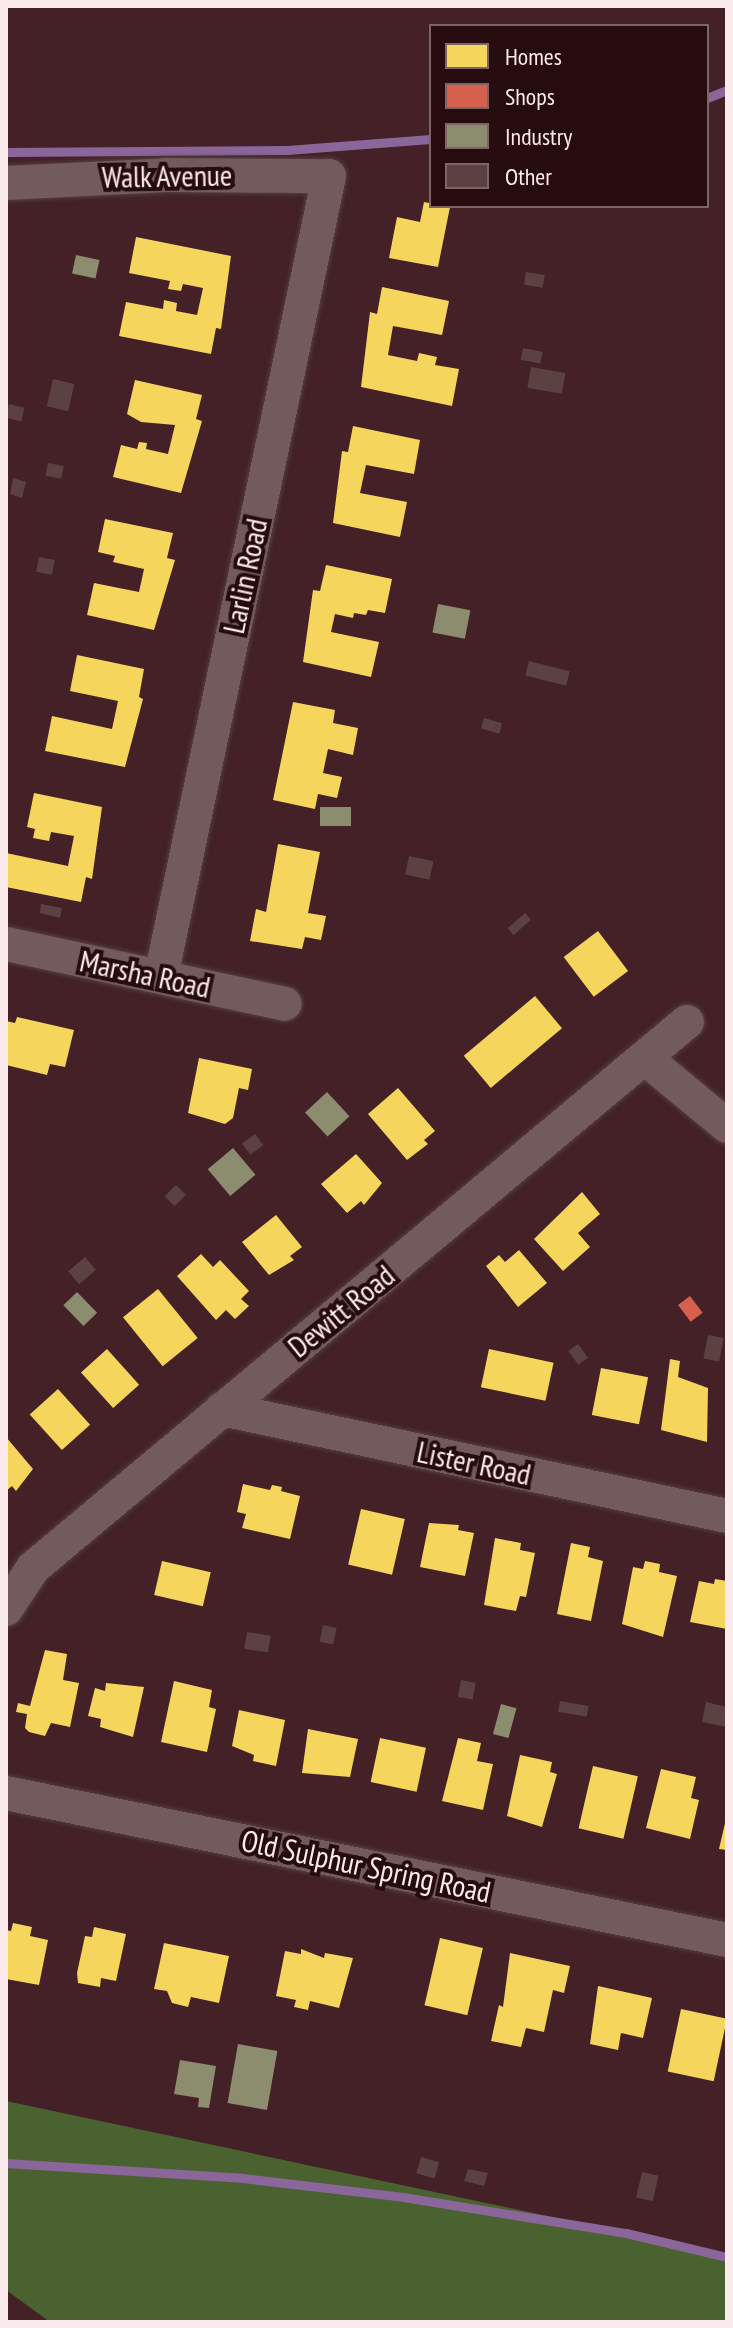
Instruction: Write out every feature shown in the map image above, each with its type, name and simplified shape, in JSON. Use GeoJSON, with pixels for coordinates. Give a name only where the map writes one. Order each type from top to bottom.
{"type":"FeatureCollection","features":[{"type":"Feature","properties":{"kind":"street","name":"Walk Avenue"},"geometry":{"type":"LineString","coordinates":[[6,183],[167,175],[329,176]]}},
{"type":"Feature","properties":{"kind":"street","name":"Larlin Road"},"geometry":{"type":"LineString","coordinates":[[161,977],[329,176]]}},
{"type":"Feature","properties":{"kind":"street","name":"Marsha Road"},"geometry":{"type":"LineString","coordinates":[[6,944],[285,1004]]}},
{"type":"Feature","properties":{"kind":"street","name":"Dewitt Road"},"geometry":{"type":"LineString","coordinates":[[6,1609],[33,1568],[687,1022]]}},
{"type":"Feature","properties":{"kind":"street"},"geometry":{"type":"LineString","coordinates":[[646,1059],[727,1126]]}},
{"type":"Feature","properties":{"kind":"street","name":"Lister Road"},"geometry":{"type":"LineString","coordinates":[[222,1409],[727,1516]]}},
{"type":"Feature","properties":{"kind":"street","name":"Old Sulphur Spring Road"},"geometry":{"type":"LineString","coordinates":[[6,1793],[727,1940]]}},
{"type":"Feature","properties":{"kind":"green space"},"geometry":{"type":"Polygon","coordinates":[[[6,2101],[727,2254],[727,2322],[50,2322],[6,2290],[6,2101]]]}},
{"type":"Feature","properties":{"kind":"building: Homes"},"geometry":{"type":"Polygon","coordinates":[[[424,202],[429,203],[429,208],[450,208],[438,267],[389,258],[397,217],[420,222],[424,202]]]}},
{"type":"Feature","properties":{"kind":"building: Homes"},"geometry":{"type":"Polygon","coordinates":[[[136,237],[231,256],[221,329],[216,328],[211,354],[119,336],[126,302],[163,309],[164,300],[177,303],[176,311],[197,315],[203,288],[183,284],[181,291],[168,289],[170,281],[129,273],[136,237]]]}},
{"type":"Feature","properties":{"kind":"building: Homes"},"geometry":{"type":"Polygon","coordinates":[[[382,287],[449,301],[442,335],[393,326],[388,355],[417,361],[419,353],[437,357],[435,365],[459,369],[452,406],[361,387],[370,312],[377,314],[382,287]]]}},
{"type":"Feature","properties":{"kind":"building: Homes"},"geometry":{"type":"Polygon","coordinates":[[[135,380],[202,395],[196,419],[202,421],[181,493],[113,477],[121,445],[137,449],[139,442],[147,443],[146,449],[168,454],[175,425],[141,422],[127,414],[135,380]]]}},
{"type":"Feature","properties":{"kind":"building: Homes"},"geometry":{"type":"Polygon","coordinates":[[[353,426],[420,440],[414,474],[366,465],[360,493],[407,502],[400,537],[333,523],[342,451],[348,452],[353,426]]]}},
{"type":"Feature","properties":{"kind":"building: Homes"},"geometry":{"type":"Polygon","coordinates":[[[105,519],[173,533],[167,558],[175,560],[154,630],[87,615],[94,583],[139,592],[144,569],[113,562],[115,556],[98,552],[105,519]]]}},
{"type":"Feature","properties":{"kind":"building: Homes"},"geometry":{"type":"Polygon","coordinates":[[[326,565],[392,579],[385,613],[368,610],[366,615],[354,613],[353,618],[335,614],[331,632],[379,642],[371,677],[303,662],[313,590],[320,591],[326,565]]]}},
{"type":"Feature","properties":{"kind":"building: Homes"},"geometry":{"type":"Polygon","coordinates":[[[77,655],[144,669],[139,697],[143,699],[125,767],[45,751],[52,716],[112,729],[118,701],[70,691],[77,655]]]}},
{"type":"Feature","properties":{"kind":"building: Homes"},"geometry":{"type":"Polygon","coordinates":[[[293,702],[335,710],[333,723],[358,728],[353,755],[328,749],[323,773],[342,777],[337,798],[318,794],[315,809],[273,800],[293,702]]]}},
{"type":"Feature","properties":{"kind":"building: Homes"},"geometry":{"type":"Polygon","coordinates":[[[34,793],[102,807],[92,879],[86,877],[81,902],[6,887],[6,853],[68,866],[74,836],[51,832],[49,841],[33,838],[35,829],[27,827],[34,793]]]}},
{"type":"Feature","properties":{"kind":"building: Homes"},"geometry":{"type":"Polygon","coordinates":[[[278,844],[320,852],[308,913],[326,916],[321,940],[305,937],[302,949],[250,941],[256,909],[266,912],[278,844]]]}},
{"type":"Feature","properties":{"kind":"building: Homes"},"geometry":{"type":"Polygon","coordinates":[[[598,931],[628,971],[594,997],[564,957],[598,931]]]}},
{"type":"Feature","properties":{"kind":"building: Homes"},"geometry":{"type":"Polygon","coordinates":[[[535,996],[562,1028],[491,1088],[464,1056],[535,996]]]}},
{"type":"Feature","properties":{"kind":"building: Homes"},"geometry":{"type":"Polygon","coordinates":[[[17,1017],[74,1030],[65,1067],[50,1064],[47,1075],[6,1065],[6,1021],[15,1023],[17,1017]]]}},
{"type":"Feature","properties":{"kind":"building: Homes"},"geometry":{"type":"Polygon","coordinates":[[[199,1058],[252,1069],[248,1090],[239,1088],[233,1118],[225,1124],[188,1113],[199,1058]]]}},
{"type":"Feature","properties":{"kind":"building: Homes"},"geometry":{"type":"Polygon","coordinates":[[[398,1088],[435,1131],[424,1140],[428,1144],[407,1160],[368,1114],[398,1088]]]}},
{"type":"Feature","properties":{"kind":"building: Homes"},"geometry":{"type":"Polygon","coordinates":[[[356,1154],[382,1183],[364,1205],[361,1201],[347,1213],[321,1184],[356,1154]]]}},
{"type":"Feature","properties":{"kind":"building: Homes"},"geometry":{"type":"Polygon","coordinates":[[[582,1192],[600,1214],[578,1233],[590,1247],[563,1271],[534,1239],[582,1192]]]}},
{"type":"Feature","properties":{"kind":"building: Homes"},"geometry":{"type":"Polygon","coordinates":[[[276,1215],[302,1247],[290,1256],[294,1260],[269,1275],[242,1242],[276,1215]]]}},
{"type":"Feature","properties":{"kind":"building: Homes"},"geometry":{"type":"Polygon","coordinates":[[[519,1250],[547,1283],[518,1307],[486,1266],[499,1255],[505,1262],[519,1250]]]}},
{"type":"Feature","properties":{"kind":"building: Homes"},"geometry":{"type":"Polygon","coordinates":[[[201,1254],[213,1267],[220,1260],[249,1291],[241,1299],[249,1306],[235,1319],[226,1310],[216,1320],[177,1276],[201,1254]]]}},
{"type":"Feature","properties":{"kind":"building: Homes"},"geometry":{"type":"Polygon","coordinates":[[[158,1289],[198,1338],[163,1366],[123,1317],[158,1289]]]}},
{"type":"Feature","properties":{"kind":"building: Homes"},"geometry":{"type":"Polygon","coordinates":[[[107,1349],[139,1385],[113,1408],[81,1372],[107,1349]]]}},
{"type":"Feature","properties":{"kind":"building: Homes"},"geometry":{"type":"Polygon","coordinates":[[[489,1349],[554,1363],[545,1401],[481,1387],[489,1349]]]}},
{"type":"Feature","properties":{"kind":"building: Homes"},"geometry":{"type":"Polygon","coordinates":[[[670,1359],[680,1361],[678,1377],[708,1388],[707,1442],[661,1430],[670,1359]]]}},
{"type":"Feature","properties":{"kind":"building: Homes"},"geometry":{"type":"Polygon","coordinates":[[[601,1368],[648,1377],[639,1424],[592,1415],[601,1368]]]}},
{"type":"Feature","properties":{"kind":"building: Homes"},"geometry":{"type":"Polygon","coordinates":[[[58,1389],[90,1425],[62,1450],[30,1414],[58,1389]]]}},
{"type":"Feature","properties":{"kind":"building: Homes"},"geometry":{"type":"Polygon","coordinates":[[[6,1437],[33,1469],[16,1491],[12,1486],[6,1491],[6,1437]]]}},
{"type":"Feature","properties":{"kind":"building: Homes"},"geometry":{"type":"Polygon","coordinates":[[[243,1484],[270,1490],[272,1485],[282,1487],[281,1491],[300,1496],[290,1539],[242,1528],[246,1514],[237,1512],[243,1484]]]}},
{"type":"Feature","properties":{"kind":"building: Homes"},"geometry":{"type":"Polygon","coordinates":[[[361,1509],[405,1519],[392,1575],[348,1565],[361,1509]]]}},
{"type":"Feature","properties":{"kind":"building: Homes"},"geometry":{"type":"Polygon","coordinates":[[[429,1523],[459,1525],[458,1530],[474,1533],[465,1576],[420,1567],[429,1523]]]}},
{"type":"Feature","properties":{"kind":"building: Homes"},"geometry":{"type":"Polygon","coordinates":[[[495,1538],[521,1543],[520,1550],[535,1553],[526,1597],[520,1596],[516,1611],[484,1605],[495,1538]]]}},
{"type":"Feature","properties":{"kind":"building: Homes"},"geometry":{"type":"Polygon","coordinates":[[[571,1543],[590,1547],[588,1557],[603,1561],[591,1621],[557,1614],[571,1543]]]}},
{"type":"Feature","properties":{"kind":"building: Homes"},"geometry":{"type":"Polygon","coordinates":[[[162,1561],[211,1572],[203,1606],[154,1595],[162,1561]]]}},
{"type":"Feature","properties":{"kind":"building: Homes"},"geometry":{"type":"Polygon","coordinates":[[[645,1561],[660,1564],[659,1572],[677,1576],[663,1637],[622,1624],[633,1567],[643,1569],[645,1561]]]}},
{"type":"Feature","properties":{"kind":"building: Homes"},"geometry":{"type":"Polygon","coordinates":[[[715,1579],[727,1581],[727,1629],[690,1622],[699,1581],[714,1584],[715,1579]]]}},
{"type":"Feature","properties":{"kind":"building: Homes"},"geometry":{"type":"Polygon","coordinates":[[[45,1650],[67,1654],[63,1680],[79,1683],[70,1727],[51,1723],[45,1736],[29,1732],[25,1728],[27,1714],[16,1712],[18,1703],[30,1706],[45,1650]]]}},
{"type":"Feature","properties":{"kind":"building: Homes"},"geometry":{"type":"Polygon","coordinates":[[[174,1681],[212,1690],[209,1707],[216,1709],[207,1752],[161,1742],[174,1681]]]}},
{"type":"Feature","properties":{"kind":"building: Homes"},"geometry":{"type":"Polygon","coordinates":[[[106,1683],[144,1687],[133,1737],[100,1727],[101,1719],[88,1716],[95,1688],[105,1691],[106,1683]]]}},
{"type":"Feature","properties":{"kind":"building: Homes"},"geometry":{"type":"Polygon","coordinates":[[[239,1710],[285,1720],[276,1766],[253,1761],[254,1755],[232,1746],[239,1710]]]}},
{"type":"Feature","properties":{"kind":"building: Homes"},"geometry":{"type":"Polygon","coordinates":[[[308,1729],[358,1739],[350,1777],[302,1773],[308,1729]]]}},
{"type":"Feature","properties":{"kind":"building: Homes"},"geometry":{"type":"Polygon","coordinates":[[[380,1738],[426,1748],[417,1792],[371,1782],[380,1738]]]}},
{"type":"Feature","properties":{"kind":"building: Homes"},"geometry":{"type":"Polygon","coordinates":[[[458,1738],[481,1743],[477,1761],[493,1764],[483,1810],[442,1801],[458,1738]]]}},
{"type":"Feature","properties":{"kind":"building: Homes"},"geometry":{"type":"Polygon","coordinates":[[[520,1755],[552,1762],[550,1772],[557,1774],[542,1827],[507,1816],[520,1755]]]}},
{"type":"Feature","properties":{"kind":"building: Homes"},"geometry":{"type":"Polygon","coordinates":[[[593,1766],[638,1776],[623,1839],[579,1828],[593,1766]]]}},
{"type":"Feature","properties":{"kind":"building: Homes"},"geometry":{"type":"Polygon","coordinates":[[[661,1769],[696,1777],[691,1798],[699,1800],[690,1839],[646,1828],[661,1769]]]}},
{"type":"Feature","properties":{"kind":"building: Homes"},"geometry":{"type":"Polygon","coordinates":[[[727,1819],[727,1850],[719,1849],[727,1819]]]}},
{"type":"Feature","properties":{"kind":"building: Homes"},"geometry":{"type":"Polygon","coordinates":[[[13,1923],[32,1927],[30,1936],[48,1940],[39,1985],[6,1979],[6,1930],[11,1931],[13,1923]]]}},
{"type":"Feature","properties":{"kind":"building: Homes"},"geometry":{"type":"Polygon","coordinates":[[[94,1927],[126,1934],[116,1981],[101,1978],[100,1987],[78,1983],[77,1973],[85,1936],[92,1937],[94,1927]]]}},
{"type":"Feature","properties":{"kind":"building: Homes"},"geometry":{"type":"Polygon","coordinates":[[[440,1938],[483,1948],[467,2015],[424,2005],[440,1938]]]}},
{"type":"Feature","properties":{"kind":"building: Homes"},"geometry":{"type":"Polygon","coordinates":[[[164,1943],[229,1956],[219,2003],[191,1997],[188,2007],[172,2003],[167,1991],[154,1989],[164,1943]]]}},
{"type":"Feature","properties":{"kind":"building: Homes"},"geometry":{"type":"Polygon","coordinates":[[[301,1949],[324,1958],[325,1953],[353,1958],[339,2008],[310,2001],[308,2010],[294,2007],[296,2000],[276,1996],[285,1951],[301,1954],[301,1949]]]}},
{"type":"Feature","properties":{"kind":"building: Homes"},"geometry":{"type":"Polygon","coordinates":[[[510,1953],[570,1966],[564,1993],[553,1990],[544,2032],[526,2028],[521,2047],[491,2041],[499,2005],[503,2007],[510,1953]]]}},
{"type":"Feature","properties":{"kind":"building: Homes"},"geometry":{"type":"Polygon","coordinates":[[[598,1986],[652,1998],[643,2038],[621,2033],[618,2050],[590,2044],[598,1986]]]}},
{"type":"Feature","properties":{"kind":"building: Homes"},"geometry":{"type":"Polygon","coordinates":[[[681,2009],[727,2019],[714,2081],[668,2072],[681,2009]]]}},
{"type":"Feature","properties":{"kind":"building: Shops"},"geometry":{"type":"Polygon","coordinates":[[[690,1296],[703,1313],[691,1322],[678,1305],[690,1296]]]}},
{"type":"Feature","properties":{"kind":"building: Industry"},"geometry":{"type":"Polygon","coordinates":[[[76,255],[99,260],[96,279],[72,274],[76,255]]]}},
{"type":"Feature","properties":{"kind":"building: Industry"},"geometry":{"type":"Polygon","coordinates":[[[438,604],[470,610],[465,639],[432,632],[438,604]]]}},
{"type":"Feature","properties":{"kind":"building: Industry"},"geometry":{"type":"Polygon","coordinates":[[[320,807],[351,807],[351,826],[320,826],[320,807]]]}},
{"type":"Feature","properties":{"kind":"building: Industry"},"geometry":{"type":"Polygon","coordinates":[[[327,1092],[350,1116],[328,1137],[305,1112],[327,1092]]]}},
{"type":"Feature","properties":{"kind":"building: Industry"},"geometry":{"type":"Polygon","coordinates":[[[233,1148],[255,1175],[230,1196],[208,1169],[233,1148]]]}},
{"type":"Feature","properties":{"kind":"building: Industry"},"geometry":{"type":"Polygon","coordinates":[[[77,1292],[97,1313],[83,1326],[63,1305],[77,1292]]]}},
{"type":"Feature","properties":{"kind":"building: Industry"},"geometry":{"type":"Polygon","coordinates":[[[501,1704],[516,1708],[508,1738],[493,1734],[501,1704]]]}},
{"type":"Feature","properties":{"kind":"building: Industry"},"geometry":{"type":"Polygon","coordinates":[[[238,2044],[277,2051],[267,2110],[228,2103],[238,2044]]]}},
{"type":"Feature","properties":{"kind":"building: Industry"},"geometry":{"type":"Polygon","coordinates":[[[180,2060],[216,2066],[209,2108],[198,2107],[199,2098],[174,2094],[180,2060]]]}},
{"type":"Feature","properties":{"kind":"building: Other"},"geometry":{"type":"Polygon","coordinates":[[[526,272],[545,275],[543,288],[524,285],[526,272]]]}},
{"type":"Feature","properties":{"kind":"building: Other"},"geometry":{"type":"Polygon","coordinates":[[[523,348],[543,352],[540,364],[521,360],[523,348]]]}},
{"type":"Feature","properties":{"kind":"building: Other"},"geometry":{"type":"Polygon","coordinates":[[[531,367],[565,373],[562,394],[527,388],[531,367]]]}},
{"type":"Feature","properties":{"kind":"building: Other"},"geometry":{"type":"Polygon","coordinates":[[[53,379],[74,384],[68,411],[47,406],[53,379]]]}},
{"type":"Feature","properties":{"kind":"building: Other"},"geometry":{"type":"Polygon","coordinates":[[[9,404],[25,408],[21,421],[6,418],[9,404]]]}},
{"type":"Feature","properties":{"kind":"building: Other"},"geometry":{"type":"Polygon","coordinates":[[[48,463],[64,466],[61,479],[46,476],[48,463]]]}},
{"type":"Feature","properties":{"kind":"building: Other"},"geometry":{"type":"Polygon","coordinates":[[[13,478],[26,482],[22,498],[10,494],[13,478]]]}},
{"type":"Feature","properties":{"kind":"building: Other"},"geometry":{"type":"Polygon","coordinates":[[[39,557],[55,560],[52,575],[36,572],[39,557]]]}},
{"type":"Feature","properties":{"kind":"building: Other"},"geometry":{"type":"Polygon","coordinates":[[[529,661],[570,671],[566,686],[525,676],[529,661]]]}},
{"type":"Feature","properties":{"kind":"building: Other"},"geometry":{"type":"Polygon","coordinates":[[[484,718],[502,723],[499,734],[481,729],[484,718]]]}},
{"type":"Feature","properties":{"kind":"building: Other"},"geometry":{"type":"Polygon","coordinates":[[[409,856],[433,861],[430,880],[405,875],[409,856]]]}},
{"type":"Feature","properties":{"kind":"building: Other"},"geometry":{"type":"Polygon","coordinates":[[[41,904],[62,908],[60,918],[40,913],[41,904]]]}},
{"type":"Feature","properties":{"kind":"building: Other"},"geometry":{"type":"Polygon","coordinates":[[[525,913],[531,920],[514,935],[508,928],[525,913]]]}},
{"type":"Feature","properties":{"kind":"building: Other"},"geometry":{"type":"Polygon","coordinates":[[[255,1134],[263,1145],[250,1155],[242,1143],[255,1134]]]}},
{"type":"Feature","properties":{"kind":"building: Other"},"geometry":{"type":"Polygon","coordinates":[[[176,1185],[186,1195],[175,1206],[165,1196],[176,1185]]]}},
{"type":"Feature","properties":{"kind":"building: Other"},"geometry":{"type":"Polygon","coordinates":[[[85,1257],[96,1270],[79,1284],[68,1271],[85,1257]]]}},
{"type":"Feature","properties":{"kind":"building: Other"},"geometry":{"type":"Polygon","coordinates":[[[708,1335],[724,1338],[719,1362],[703,1359],[708,1335]]]}},
{"type":"Feature","properties":{"kind":"building: Other"},"geometry":{"type":"Polygon","coordinates":[[[578,1344],[588,1358],[578,1365],[568,1351],[578,1344]]]}},
{"type":"Feature","properties":{"kind":"building: Other"},"geometry":{"type":"Polygon","coordinates":[[[323,1625],[337,1628],[333,1645],[319,1642],[323,1625]]]}},
{"type":"Feature","properties":{"kind":"building: Other"},"geometry":{"type":"Polygon","coordinates":[[[247,1632],[271,1636],[268,1653],[244,1649],[247,1632]]]}},
{"type":"Feature","properties":{"kind":"building: Other"},"geometry":{"type":"Polygon","coordinates":[[[461,1680],[476,1683],[472,1700],[458,1697],[461,1680]]]}},
{"type":"Feature","properties":{"kind":"building: Other"},"geometry":{"type":"Polygon","coordinates":[[[560,1701],[589,1706],[587,1717],[558,1712],[560,1701]]]}},
{"type":"Feature","properties":{"kind":"building: Other"},"geometry":{"type":"Polygon","coordinates":[[[706,1702],[727,1707],[727,1727],[702,1722],[706,1702]]]}},
{"type":"Feature","properties":{"kind":"building: Other"},"geometry":{"type":"Polygon","coordinates":[[[421,2157],[439,2162],[435,2179],[416,2173],[421,2157]]]}},
{"type":"Feature","properties":{"kind":"building: Other"},"geometry":{"type":"Polygon","coordinates":[[[468,2169],[488,2173],[484,2186],[464,2181],[468,2169]]]}},
{"type":"Feature","properties":{"kind":"building: Other"},"geometry":{"type":"Polygon","coordinates":[[[642,2172],[659,2176],[653,2201],[636,2197],[642,2172]]]}},
{"type":"Feature","properties":{"kind":"waterway"},"geometry":{"type":"LineString","coordinates":[[709,97],[727,90]]}},
{"type":"Feature","properties":{"kind":"waterway"},"geometry":{"type":"LineString","coordinates":[[6,152],[287,150],[429,139]]}},
{"type":"Feature","properties":{"kind":"waterway"},"geometry":{"type":"LineString","coordinates":[[6,2163],[242,2178],[403,2197],[626,2233],[727,2257]]}}]}
